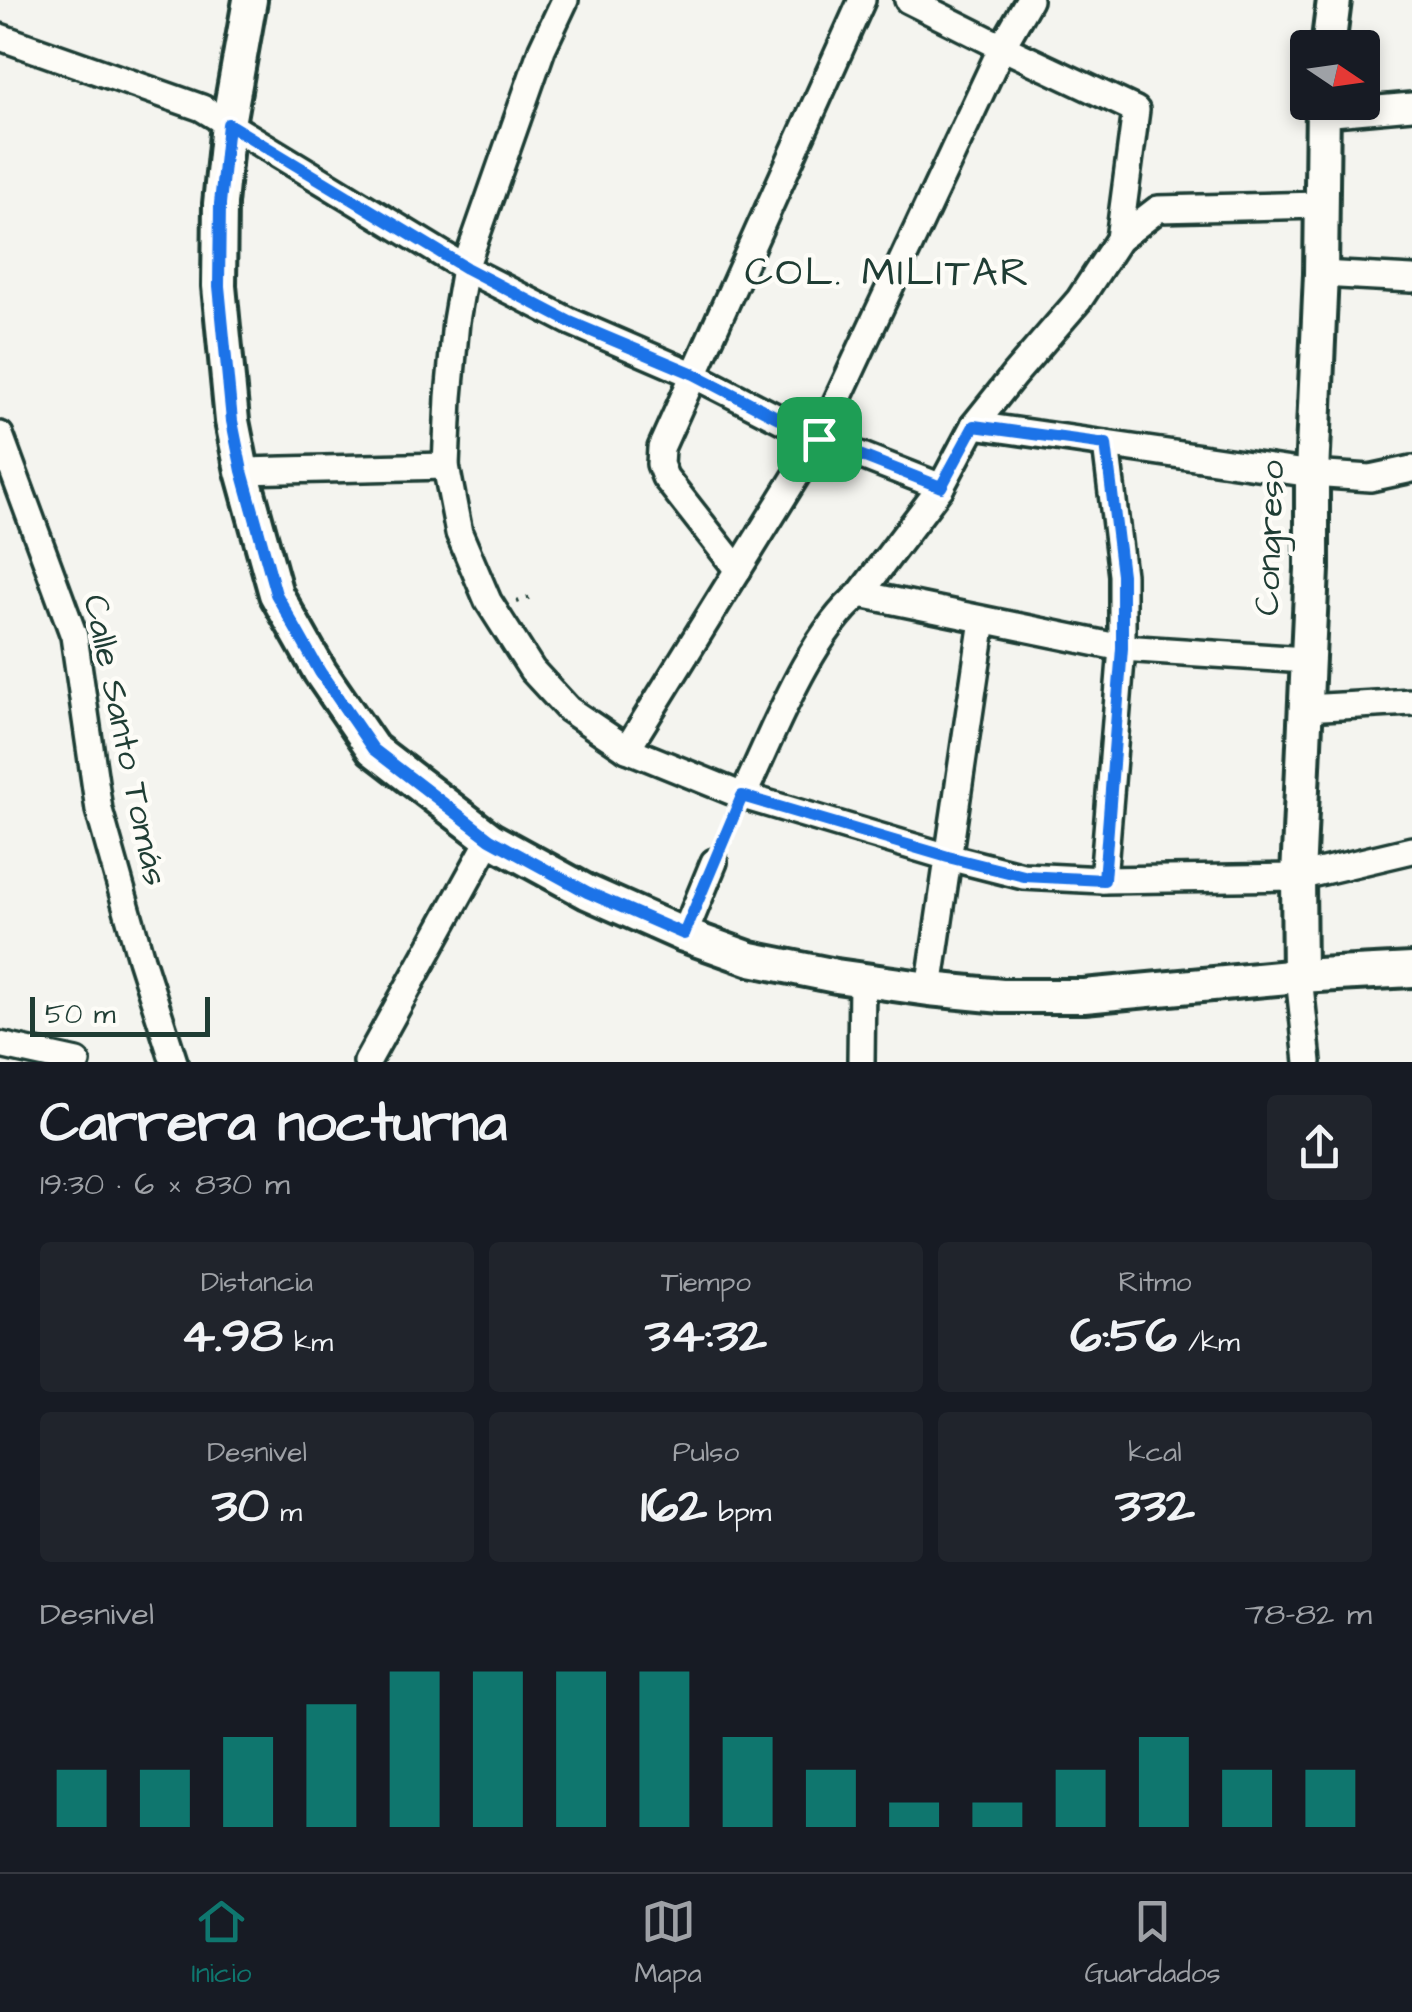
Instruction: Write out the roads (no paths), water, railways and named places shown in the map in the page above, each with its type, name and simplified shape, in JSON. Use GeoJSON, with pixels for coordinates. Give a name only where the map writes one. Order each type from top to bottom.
{"type":"FeatureCollection","features":[{"type":"Feature","properties":{"kind":"street"},"geometry":{"type":"LineString","coordinates":[[250,0],[228,124],[220,204],[219,286],[232,421],[276,594],[320,672],[373,749],[490,839],[587,892],[751,959],[928,990],[1002,996],[1084,996],[1412,970]]}},
{"type":"Feature","properties":{"kind":"street"},"geometry":{"type":"LineString","coordinates":[[564,0],[542,49],[466,268],[452,359],[446,466],[459,533],[488,601],[532,670],[568,709],[627,749],[742,796],[1024,876],[1104,880],[1298,876],[1412,850]]}},
{"type":"Feature","properties":{"kind":"street"},"geometry":{"type":"LineString","coordinates":[[738,570],[666,477],[660,464],[661,448],[862,0]]}},
{"type":"Feature","properties":{"kind":"street"},"geometry":{"type":"LineString","coordinates":[[908,0],[1136,110],[1120,239]]}},
{"type":"Feature","properties":{"kind":"street"},"geometry":{"type":"LineString","coordinates":[[627,749],[819,439],[1002,48],[1029,0]]}},
{"type":"Feature","properties":{"kind":"street"},"geometry":{"type":"LineString","coordinates":[[1330,30],[1333,0]]}},
{"type":"Feature","properties":{"kind":"street"},"geometry":{"type":"LineString","coordinates":[[0,36],[202,108],[466,268],[570,322],[694,374],[819,439],[941,487]]}},
{"type":"Feature","properties":{"kind":"street"},"geometry":{"type":"LineString","coordinates":[[1380,107],[1412,106]]}},
{"type":"Feature","properties":{"kind":"street","name":"Congreso"},"geometry":{"type":"LineString","coordinates":[[1299,976],[1298,876],[1312,569],[1322,120]]}},
{"type":"Feature","properties":{"kind":"street"},"geometry":{"type":"LineString","coordinates":[[742,796],[806,666],[843,608],[860,594],[941,487],[974,426],[1079,300],[1120,239],[1158,208],[1322,205]]}},
{"type":"Feature","properties":{"kind":"street"},"geometry":{"type":"LineString","coordinates":[[1321,274],[1412,279]]}},
{"type":"Feature","properties":{"kind":"street"},"geometry":{"type":"LineString","coordinates":[[974,426],[1312,474],[1370,478],[1412,469]]}},
{"type":"Feature","properties":{"kind":"street","name":"Calle Santo Tomás"},"geometry":{"type":"LineString","coordinates":[[0,435],[74,636],[99,810],[174,1062]]}},
{"type":"Feature","properties":{"kind":"street"},"geometry":{"type":"LineString","coordinates":[[1104,880],[1122,648],[1122,575],[1106,444]]}},
{"type":"Feature","properties":{"kind":"street"},"geometry":{"type":"LineString","coordinates":[[242,471],[446,466]]}},
{"type":"Feature","properties":{"kind":"street"},"geometry":{"type":"LineString","coordinates":[[860,594],[1122,648],[1306,660]]}},
{"type":"Feature","properties":{"kind":"street"},"geometry":{"type":"LineString","coordinates":[[928,990],[984,620]]}},
{"type":"Feature","properties":{"kind":"street"},"geometry":{"type":"LineString","coordinates":[[1305,708],[1412,702]]}},
{"type":"Feature","properties":{"kind":"street"},"geometry":{"type":"LineString","coordinates":[[367,1062],[490,839]]}},
{"type":"Feature","properties":{"kind":"street"},"geometry":{"type":"LineString","coordinates":[[684,934],[714,862]]}},
{"type":"Feature","properties":{"kind":"street"},"geometry":{"type":"LineString","coordinates":[[1299,976],[1308,1062]]}},
{"type":"Feature","properties":{"kind":"street"},"geometry":{"type":"LineString","coordinates":[[860,1062],[862,980]]}},
{"type":"Feature","properties":{"kind":"street"},"geometry":{"type":"LineString","coordinates":[[0,1045],[78,1062]]}},
{"type":"Feature","properties":{"kind":"district","name":"COL. MILITAR"},"geometry":{"type":"Point","coordinates":[888,273]}}]}
